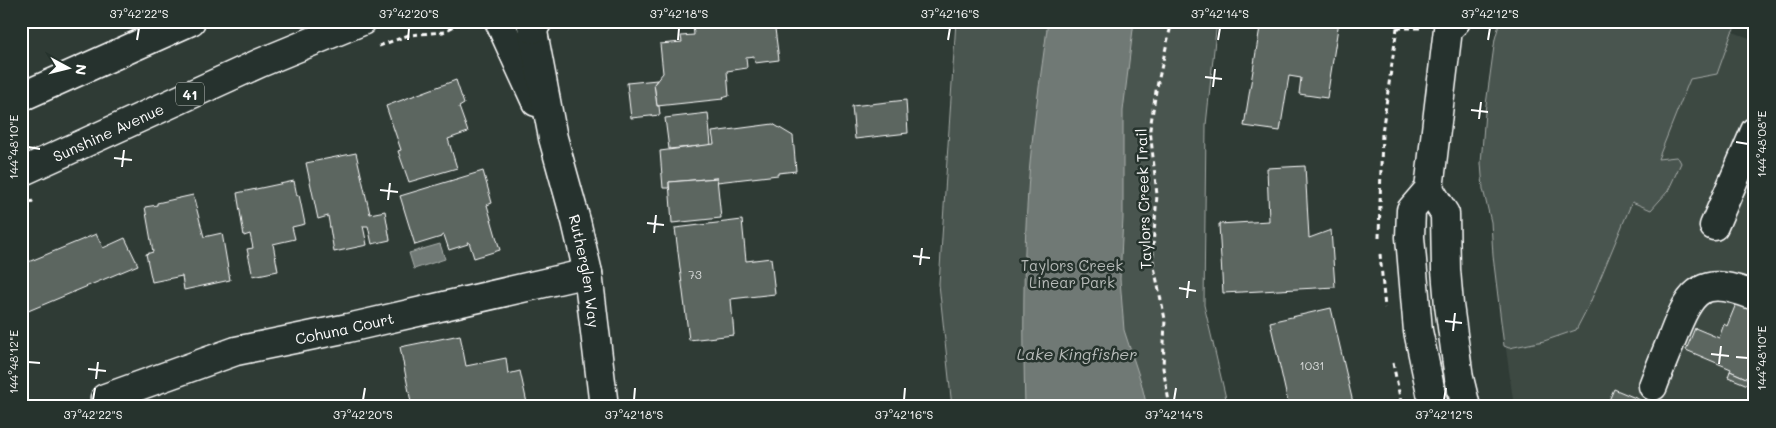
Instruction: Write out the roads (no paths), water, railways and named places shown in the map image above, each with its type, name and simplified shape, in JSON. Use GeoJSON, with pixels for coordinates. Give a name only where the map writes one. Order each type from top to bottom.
{"type":"FeatureCollection","features":[{"type":"Feature","properties":{"kind":"main road"},"geometry":{"type":"LineString","coordinates":[[21,97],[191,21]]}},
{"type":"Feature","properties":{"kind":"main road","name":"Sunshine Avenue"},"geometry":{"type":"LineString","coordinates":[[21,172],[260,63],[362,21]]}},
{"type":"Feature","properties":{"kind":"main road","name":"Rutherglen Way"},"geometry":{"type":"LineString","coordinates":[[499,21],[552,138]]}},
{"type":"Feature","properties":{"kind":"main road","name":"Rutherglen Way"},"geometry":{"type":"LineString","coordinates":[[534,24],[552,138],[576,222],[588,273],[604,407]]}},
{"type":"Feature","properties":{"kind":"main road"},"geometry":{"type":"LineString","coordinates":[[1429,189],[1445,214],[1449,305],[1463,393],[1432,396],[1418,331],[1410,237],[1411,210],[1429,189],[1449,24]]}},
{"type":"Feature","properties":{"kind":"main road"},"geometry":{"type":"LineString","coordinates":[[1755,131],[1722,229],[1755,175]]}},
{"type":"Feature","properties":{"kind":"main road","name":"Cohuna Court"},"geometry":{"type":"LineString","coordinates":[[105,398],[236,351],[348,328],[588,273]]}},
{"type":"Feature","properties":{"kind":"main road"},"geometry":{"type":"LineString","coordinates":[[1653,386],[1680,315],[1689,300],[1706,288],[1716,286],[1729,286],[1755,296]]}},
{"type":"Feature","properties":{"kind":"water","name":"Lake Kingfisher"},"geometry":{"type":"Polygon","coordinates":[[[1048,21],[1134,21],[1123,111],[1123,218],[1120,279],[1124,330],[1147,407],[1025,407],[1024,299],[1026,218],[1031,148],[1048,21]]]}},
{"type":"Feature","properties":{"kind":"water"},"geometry":{"type":"Polygon","coordinates":[[[440,244],[445,259],[414,269],[409,253],[440,244]]]}},
{"type":"Feature","properties":{"kind":"park label","name":"Taylors Creek Linear Park"},"geometry":{"type":"Point","coordinates":[1072,274]}}]}
